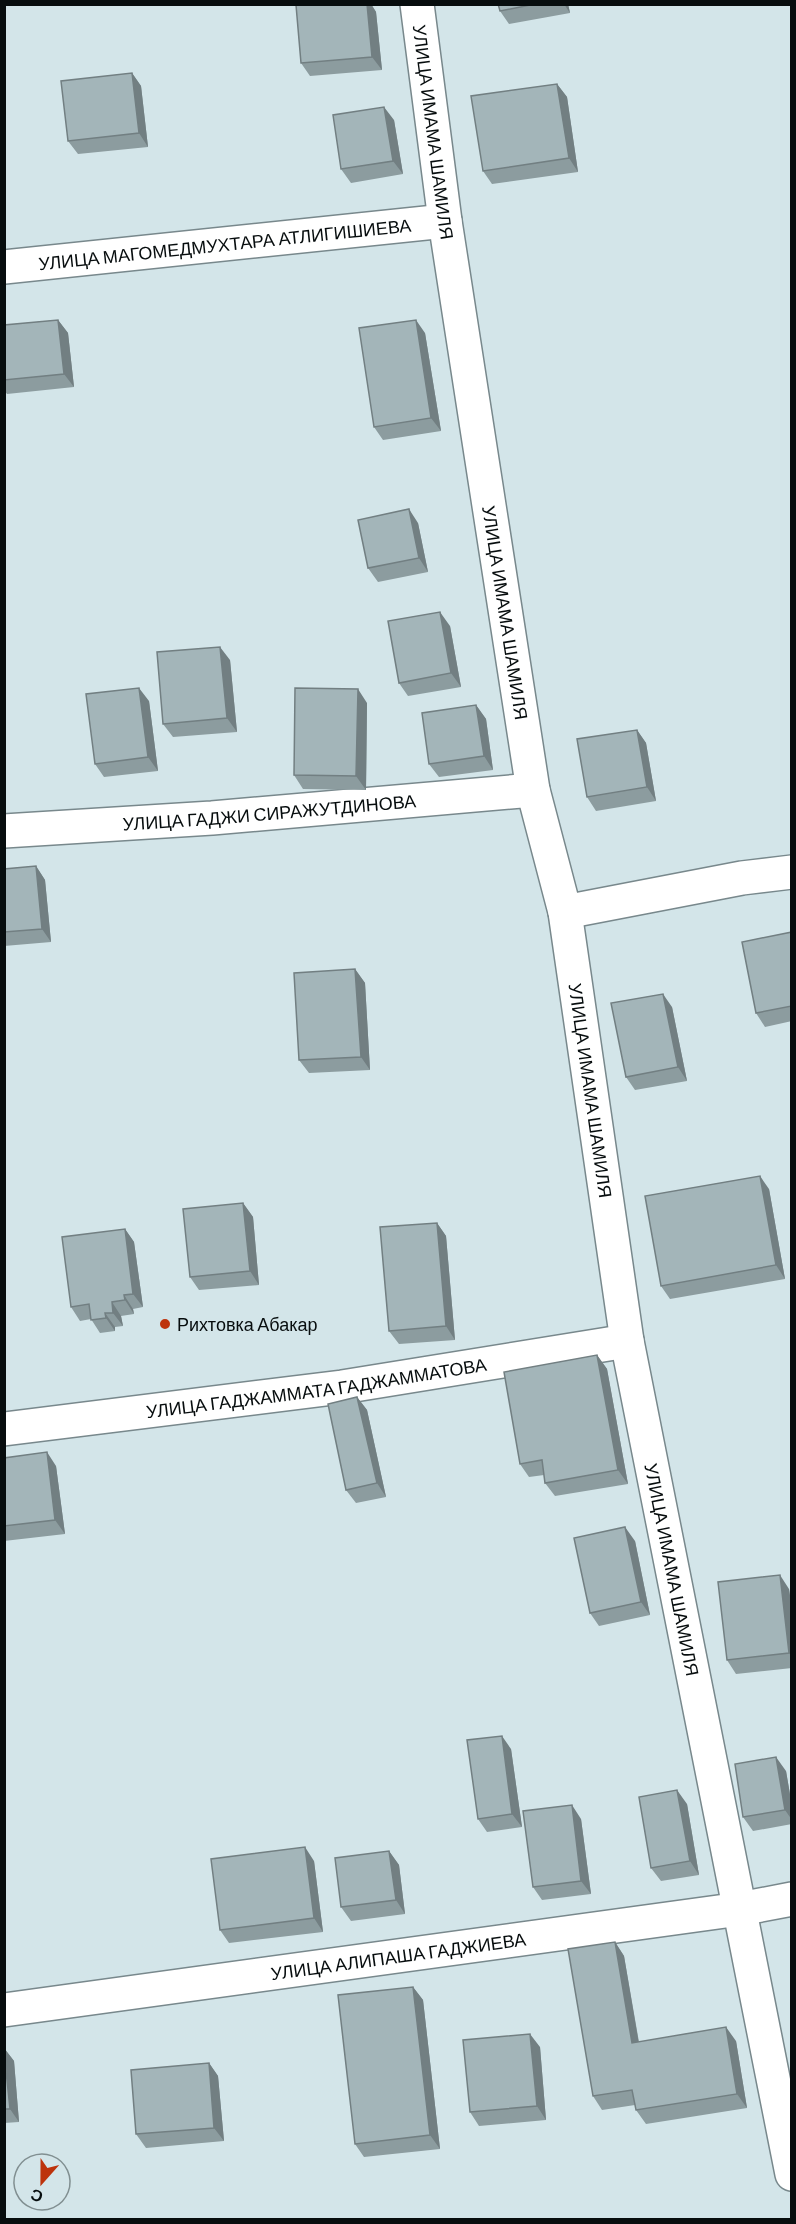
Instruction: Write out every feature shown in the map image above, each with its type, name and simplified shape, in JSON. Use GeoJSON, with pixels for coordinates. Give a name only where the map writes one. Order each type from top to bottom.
{"type":"FeatureCollection","features":[{"type":"Feature","properties":{"kind":"street","name":"УЛИЦА ИМАМА ШАМИЛЯ"},"geometry":{"type":"LineString","coordinates":[[417,4],[445,221],[533,790],[565,912],[627,1341],[792,2174]]}},
{"type":"Feature","properties":{"kind":"street","name":"УЛИЦА МАГОМЕДМУХТАРА АТЛИГИШИЕВА"},"geometry":{"type":"LineString","coordinates":[[4,267],[445,221]]}},
{"type":"Feature","properties":{"kind":"street","name":"УЛИЦА ГАДЖИ СИРАЖУТДИНОВА"},"geometry":{"type":"LineString","coordinates":[[4,831],[212,818],[533,790]]}},
{"type":"Feature","properties":{"kind":"street"},"geometry":{"type":"LineString","coordinates":[[565,912],[742,878],[792,872]]}},
{"type":"Feature","properties":{"kind":"street","name":"УЛИЦА ГАДЖАММАТА ГАДЖАММАТОВА"},"geometry":{"type":"LineString","coordinates":[[4,1429],[342,1387],[627,1341]]}},
{"type":"Feature","properties":{"kind":"street","name":"УЛИЦА АЛИПАША ГАДЖИЕВА"},"geometry":{"type":"LineString","coordinates":[[4,2010],[740,1909],[792,1899]]}},
{"type":"Feature","properties":{"kind":"building"},"geometry":{"type":"Polygon","coordinates":[[[367,4],[372,57],[301,63],[296,5],[367,4]]]}},
{"type":"Feature","properties":{"kind":"building"},"geometry":{"type":"Polygon","coordinates":[[[498,4],[535,4],[500,11],[498,4]]]}},
{"type":"Feature","properties":{"kind":"building"},"geometry":{"type":"Polygon","coordinates":[[[132,73],[139,133],[68,141],[61,81],[132,73]]]}},
{"type":"Feature","properties":{"kind":"building"},"geometry":{"type":"Polygon","coordinates":[[[557,84],[569,158],[483,171],[471,96],[557,84]]]}},
{"type":"Feature","properties":{"kind":"building"},"geometry":{"type":"Polygon","coordinates":[[[384,107],[393,161],[341,169],[333,115],[384,107]]]}},
{"type":"Feature","properties":{"kind":"building"},"geometry":{"type":"Polygon","coordinates":[[[58,320],[64,374],[4,380],[4,325],[58,320]]]}},
{"type":"Feature","properties":{"kind":"building"},"geometry":{"type":"Polygon","coordinates":[[[416,320],[431,418],[374,427],[359,328],[416,320]]]}},
{"type":"Feature","properties":{"kind":"building"},"geometry":{"type":"Polygon","coordinates":[[[409,509],[419,558],[368,568],[358,520],[409,509]]]}},
{"type":"Feature","properties":{"kind":"building"},"geometry":{"type":"Polygon","coordinates":[[[440,612],[451,673],[399,683],[388,621],[440,612]]]}},
{"type":"Feature","properties":{"kind":"building"},"geometry":{"type":"Polygon","coordinates":[[[220,647],[227,718],[163,724],[157,652],[220,647]]]}},
{"type":"Feature","properties":{"kind":"building"},"geometry":{"type":"Polygon","coordinates":[[[139,688],[148,757],[95,764],[86,694],[139,688]]]}},
{"type":"Feature","properties":{"kind":"building"},"geometry":{"type":"Polygon","coordinates":[[[295,688],[358,689],[356,776],[294,775],[295,688]]]}},
{"type":"Feature","properties":{"kind":"building"},"geometry":{"type":"Polygon","coordinates":[[[476,705],[484,756],[429,764],[422,713],[476,705]]]}},
{"type":"Feature","properties":{"kind":"building"},"geometry":{"type":"Polygon","coordinates":[[[637,730],[647,787],[587,797],[577,739],[637,730]]]}},
{"type":"Feature","properties":{"kind":"building"},"geometry":{"type":"Polygon","coordinates":[[[36,866],[42,929],[4,932],[4,869],[36,866]]]}},
{"type":"Feature","properties":{"kind":"building"},"geometry":{"type":"Polygon","coordinates":[[[792,932],[792,1006],[756,1013],[742,942],[792,932]]]}},
{"type":"Feature","properties":{"kind":"building"},"geometry":{"type":"Polygon","coordinates":[[[355,969],[361,1057],[299,1060],[294,973],[355,969]]]}},
{"type":"Feature","properties":{"kind":"building"},"geometry":{"type":"Polygon","coordinates":[[[663,994],[678,1067],[626,1077],[611,1003],[663,994]]]}},
{"type":"Feature","properties":{"kind":"building"},"geometry":{"type":"Polygon","coordinates":[[[760,1176],[776,1265],[661,1286],[645,1196],[760,1176]]]}},
{"type":"Feature","properties":{"kind":"building"},"geometry":{"type":"Polygon","coordinates":[[[243,1203],[250,1271],[190,1277],[183,1209],[243,1203]]]}},
{"type":"Feature","properties":{"kind":"building"},"geometry":{"type":"Polygon","coordinates":[[[437,1223],[446,1326],[389,1331],[380,1227],[437,1223]]]}},
{"type":"Feature","properties":{"kind":"building"},"geometry":{"type":"Polygon","coordinates":[[[125,1229],[133,1294],[124,1295],[125,1300],[112,1302],[113,1313],[105,1313],[106,1318],[91,1320],[89,1304],[71,1307],[62,1237],[125,1229]]]}},
{"type":"Feature","properties":{"kind":"building"},"geometry":{"type":"Polygon","coordinates":[[[597,1355],[618,1470],[545,1483],[542,1460],[520,1464],[504,1372],[597,1355]]]}},
{"type":"Feature","properties":{"kind":"building"},"geometry":{"type":"Polygon","coordinates":[[[357,1397],[377,1483],[346,1490],[328,1404],[357,1397]]]}},
{"type":"Feature","properties":{"kind":"building"},"geometry":{"type":"Polygon","coordinates":[[[47,1452],[55,1520],[4,1526],[4,1458],[47,1452]]]}},
{"type":"Feature","properties":{"kind":"building"},"geometry":{"type":"Polygon","coordinates":[[[625,1527],[641,1602],[590,1613],[574,1538],[625,1527]]]}},
{"type":"Feature","properties":{"kind":"building"},"geometry":{"type":"Polygon","coordinates":[[[780,1575],[789,1653],[727,1660],[718,1582],[780,1575]]]}},
{"type":"Feature","properties":{"kind":"building"},"geometry":{"type":"Polygon","coordinates":[[[502,1736],[512,1814],[478,1819],[467,1740],[502,1736]]]}},
{"type":"Feature","properties":{"kind":"building"},"geometry":{"type":"Polygon","coordinates":[[[776,1757],[785,1810],[743,1817],[735,1764],[776,1757]]]}},
{"type":"Feature","properties":{"kind":"building"},"geometry":{"type":"Polygon","coordinates":[[[677,1790],[690,1861],[651,1868],[639,1797],[677,1790]]]}},
{"type":"Feature","properties":{"kind":"building"},"geometry":{"type":"Polygon","coordinates":[[[572,1805],[581,1881],[533,1887],[523,1811],[572,1805]]]}},
{"type":"Feature","properties":{"kind":"building"},"geometry":{"type":"Polygon","coordinates":[[[305,1847],[314,1918],[220,1930],[211,1859],[305,1847]]]}},
{"type":"Feature","properties":{"kind":"building"},"geometry":{"type":"Polygon","coordinates":[[[389,1851],[396,1900],[341,1907],[335,1858],[389,1851]]]}},
{"type":"Feature","properties":{"kind":"building"},"geometry":{"type":"Polygon","coordinates":[[[615,1942],[632,2043],[726,2027],[737,2094],[636,2110],[632,2090],[593,2096],[568,1949],[615,1942]]]}},
{"type":"Feature","properties":{"kind":"building"},"geometry":{"type":"Polygon","coordinates":[[[413,1987],[430,2135],[355,2144],[338,1995],[413,1987]]]}},
{"type":"Feature","properties":{"kind":"building"},"geometry":{"type":"Polygon","coordinates":[[[530,2034],[537,2106],[470,2112],[463,2040],[530,2034]]]}},
{"type":"Feature","properties":{"kind":"building"},"geometry":{"type":"Polygon","coordinates":[[[4,2052],[10,2109],[4,2109],[4,2052]]]}},
{"type":"Feature","properties":{"kind":"building"},"geometry":{"type":"Polygon","coordinates":[[[209,2063],[214,2128],[136,2134],[131,2070],[209,2063]]]}},
{"type":"Feature","properties":{"kind":"place","name":"Рихтовка Абакар"},"geometry":{"type":"Point","coordinates":[165,1324]}}]}
